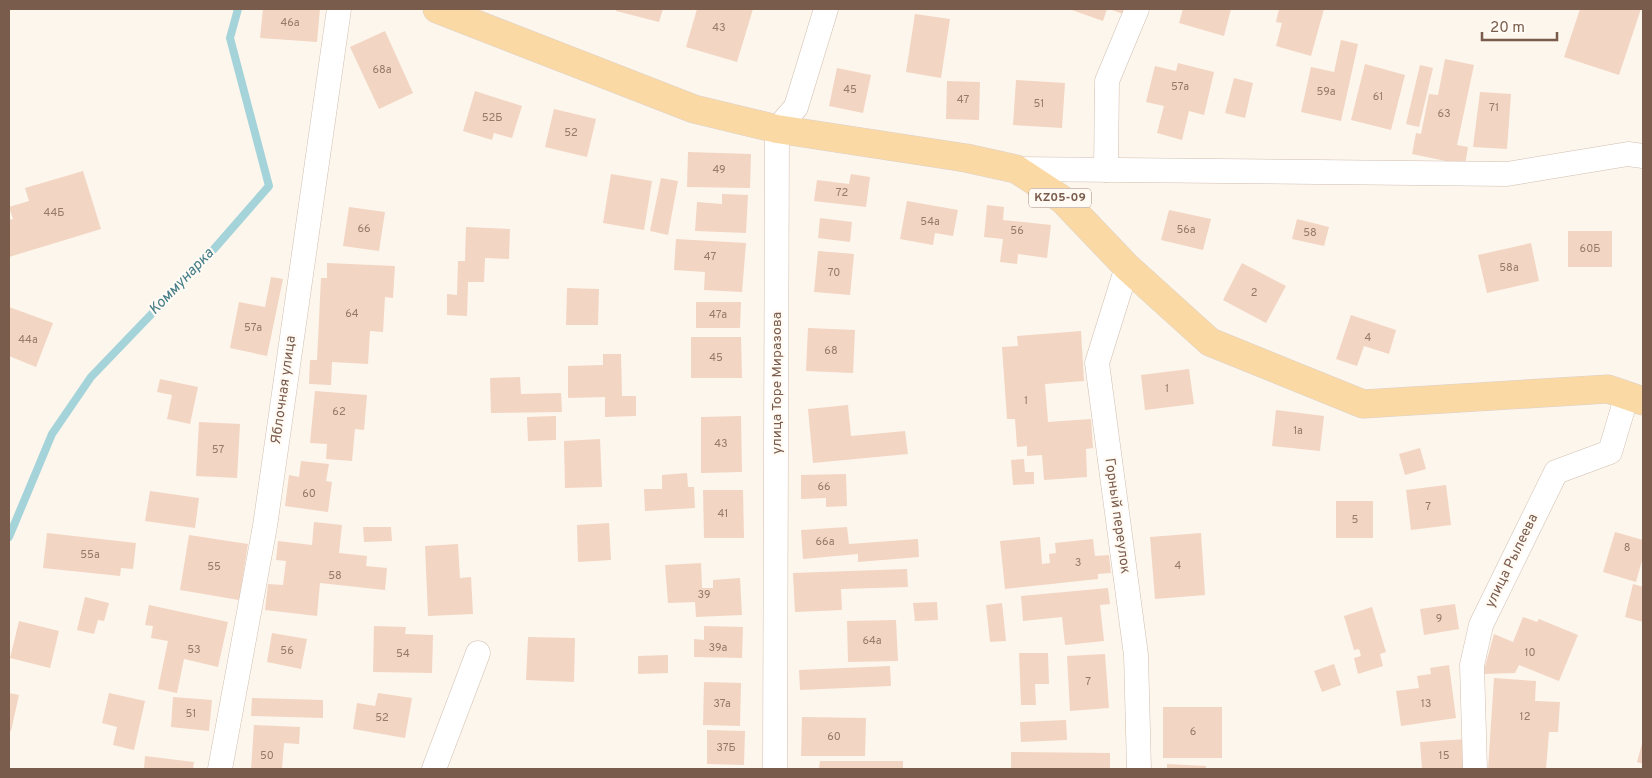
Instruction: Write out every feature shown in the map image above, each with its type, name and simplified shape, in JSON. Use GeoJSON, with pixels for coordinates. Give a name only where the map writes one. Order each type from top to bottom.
{"type":"FeatureCollection","features":[{"type":"Feature","properties":{"kind":"main road","name":"KZ05-09"},"geometry":{"type":"LineString","coordinates":[[437,9],[694,109],[777,129],[966,158],[1016,169],[1063,200],[1127,267],[1210,342],[1363,404],[1608,389],[1635,398]]}},
{"type":"Feature","properties":{"kind":"street","name":"Яблочная улица"},"geometry":{"type":"LineString","coordinates":[[220,769],[264,526],[339,9]]}},
{"type":"Feature","properties":{"kind":"street"},"geometry":{"type":"LineString","coordinates":[[777,129],[796,107],[826,9]]}},
{"type":"Feature","properties":{"kind":"street"},"geometry":{"type":"LineString","coordinates":[[1106,170],[1107,81],[1137,9]]}},
{"type":"Feature","properties":{"kind":"street","name":"улица Торе Миразова"},"geometry":{"type":"LineString","coordinates":[[776,769],[777,129]]}},
{"type":"Feature","properties":{"kind":"street"},"geometry":{"type":"LineString","coordinates":[[1016,169],[1508,174],[1628,154],[1643,156]]}},
{"type":"Feature","properties":{"kind":"street","name":"Горный переулок"},"geometry":{"type":"LineString","coordinates":[[1127,267],[1097,363],[1136,655],[1139,769]]}},
{"type":"Feature","properties":{"kind":"street","name":"улица Рылеева"},"geometry":{"type":"LineString","coordinates":[[1475,769],[1472,664],[1481,625],[1556,472],[1610,452],[1635,398]]}},
{"type":"Feature","properties":{"kind":"street"},"geometry":{"type":"LineString","coordinates":[[434,769],[478,653]]}},
{"type":"Feature","properties":{"kind":"building"},"geometry":{"type":"Polygon","coordinates":[[[263,9],[320,9],[317,42],[260,38],[263,9]]]}},
{"type":"Feature","properties":{"kind":"building"},"geometry":{"type":"Polygon","coordinates":[[[616,9],[663,9],[659,22],[616,11],[616,9]]]}},
{"type":"Feature","properties":{"kind":"building"},"geometry":{"type":"Polygon","coordinates":[[[697,9],[753,9],[737,62],[686,47],[697,9]]]}},
{"type":"Feature","properties":{"kind":"building"},"geometry":{"type":"Polygon","coordinates":[[[1069,9],[1107,9],[1103,21],[1069,9]]]}},
{"type":"Feature","properties":{"kind":"building"},"geometry":{"type":"Polygon","coordinates":[[[1109,9],[1129,9],[1126,15],[1109,9]]]}},
{"type":"Feature","properties":{"kind":"building"},"geometry":{"type":"Polygon","coordinates":[[[1183,9],[1231,9],[1224,36],[1179,23],[1183,9]]]}},
{"type":"Feature","properties":{"kind":"building"},"geometry":{"type":"Polygon","coordinates":[[[1279,9],[1324,9],[1311,56],[1276,46],[1282,23],[1276,22],[1279,9]]]}},
{"type":"Feature","properties":{"kind":"building"},"geometry":{"type":"Polygon","coordinates":[[[1580,9],[1641,9],[1619,75],[1564,57],[1580,9]]]}},
{"type":"Feature","properties":{"kind":"building"},"geometry":{"type":"Polygon","coordinates":[[[915,14],[950,19],[941,78],[906,72],[915,14]]]}},
{"type":"Feature","properties":{"kind":"building"},"geometry":{"type":"Polygon","coordinates":[[[385,31],[413,93],[379,109],[350,47],[385,31]]]}},
{"type":"Feature","properties":{"kind":"building"},"geometry":{"type":"Polygon","coordinates":[[[1341,40],[1358,44],[1341,121],[1301,112],[1311,67],[1334,72],[1341,40]]]}},
{"type":"Feature","properties":{"kind":"building"},"geometry":{"type":"Polygon","coordinates":[[[1445,59],[1474,65],[1457,145],[1468,147],[1465,165],[1412,154],[1416,133],[1421,134],[1429,94],[1438,95],[1445,59]]]}},
{"type":"Feature","properties":{"kind":"building"},"geometry":{"type":"Polygon","coordinates":[[[1178,63],[1214,72],[1204,115],[1189,111],[1182,140],[1157,133],[1164,106],[1146,102],[1155,66],[1176,71],[1178,63]]]}},
{"type":"Feature","properties":{"kind":"building"},"geometry":{"type":"Polygon","coordinates":[[[1365,64],[1405,75],[1391,130],[1351,120],[1365,64]]]}},
{"type":"Feature","properties":{"kind":"building"},"geometry":{"type":"Polygon","coordinates":[[[1420,65],[1433,68],[1419,127],[1406,124],[1420,65]]]}},
{"type":"Feature","properties":{"kind":"building"},"geometry":{"type":"Polygon","coordinates":[[[837,68],[871,75],[863,113],[829,106],[837,68]]]}},
{"type":"Feature","properties":{"kind":"building"},"geometry":{"type":"Polygon","coordinates":[[[1234,78],[1253,83],[1245,118],[1225,113],[1234,78]]]}},
{"type":"Feature","properties":{"kind":"building"},"geometry":{"type":"Polygon","coordinates":[[[1016,80],[1065,83],[1062,128],[1013,125],[1016,80]]]}},
{"type":"Feature","properties":{"kind":"building"},"geometry":{"type":"Polygon","coordinates":[[[947,81],[980,82],[979,120],[946,119],[947,81]]]}},
{"type":"Feature","properties":{"kind":"building"},"geometry":{"type":"Polygon","coordinates":[[[475,91],[522,106],[512,138],[494,133],[492,140],[463,131],[475,91]]]}},
{"type":"Feature","properties":{"kind":"building"},"geometry":{"type":"Polygon","coordinates":[[[1480,92],[1511,94],[1507,149],[1473,147],[1480,92]]]}},
{"type":"Feature","properties":{"kind":"building"},"geometry":{"type":"Polygon","coordinates":[[[554,109],[596,119],[587,157],[545,147],[554,109]]]}},
{"type":"Feature","properties":{"kind":"building"},"geometry":{"type":"Polygon","coordinates":[[[688,152],[751,154],[750,188],[687,187],[688,152]]]}},
{"type":"Feature","properties":{"kind":"building"},"geometry":{"type":"Polygon","coordinates":[[[83,171],[101,229],[9,257],[9,220],[13,219],[9,207],[29,201],[25,188],[83,171]]]}},
{"type":"Feature","properties":{"kind":"building"},"geometry":{"type":"Polygon","coordinates":[[[611,174],[652,181],[644,230],[603,223],[611,174]]]}},
{"type":"Feature","properties":{"kind":"building"},"geometry":{"type":"Polygon","coordinates":[[[851,174],[870,177],[866,207],[814,201],[817,180],[849,184],[851,174]]]}},
{"type":"Feature","properties":{"kind":"building"},"geometry":{"type":"Polygon","coordinates":[[[661,178],[678,181],[668,235],[650,231],[661,178]]]}},
{"type":"Feature","properties":{"kind":"building"},"geometry":{"type":"Polygon","coordinates":[[[722,194],[748,195],[746,233],[695,231],[697,202],[722,204],[722,194]]]}},
{"type":"Feature","properties":{"kind":"building"},"geometry":{"type":"Polygon","coordinates":[[[907,201],[958,210],[953,236],[935,233],[933,245],[900,239],[907,201]]]}},
{"type":"Feature","properties":{"kind":"building"},"geometry":{"type":"Polygon","coordinates":[[[987,205],[1004,207],[1003,220],[1051,225],[1047,258],[1018,254],[1017,264],[1000,262],[1003,239],[984,237],[987,205]]]}},
{"type":"Feature","properties":{"kind":"building"},"geometry":{"type":"Polygon","coordinates":[[[349,207],[385,212],[379,251],[343,246],[349,207]]]}},
{"type":"Feature","properties":{"kind":"building"},"geometry":{"type":"Polygon","coordinates":[[[1169,210],[1211,219],[1203,250],[1161,240],[1169,210]]]}},
{"type":"Feature","properties":{"kind":"building"},"geometry":{"type":"Polygon","coordinates":[[[820,218],[852,222],[850,242],[818,238],[820,218]]]}},
{"type":"Feature","properties":{"kind":"building"},"geometry":{"type":"Polygon","coordinates":[[[1297,219],[1329,227],[1324,246],[1292,239],[1297,219]]]}},
{"type":"Feature","properties":{"kind":"building"},"geometry":{"type":"Polygon","coordinates":[[[466,227],[510,229],[509,259],[485,258],[484,282],[468,282],[467,316],[447,315],[447,294],[457,295],[458,261],[465,261],[466,227]]]}},
{"type":"Feature","properties":{"kind":"building"},"geometry":{"type":"Polygon","coordinates":[[[1568,231],[1612,231],[1612,267],[1568,267],[1568,231]]]}},
{"type":"Feature","properties":{"kind":"building"},"geometry":{"type":"Polygon","coordinates":[[[676,239],[746,243],[742,292],[704,290],[705,272],[674,270],[676,239]]]}},
{"type":"Feature","properties":{"kind":"building"},"geometry":{"type":"Polygon","coordinates":[[[1531,243],[1539,281],[1487,293],[1478,255],[1531,243]]]}},
{"type":"Feature","properties":{"kind":"building"},"geometry":{"type":"Polygon","coordinates":[[[818,251],[854,254],[850,295],[814,292],[818,251]]]}},
{"type":"Feature","properties":{"kind":"building"},"geometry":{"type":"Polygon","coordinates":[[[327,263],[395,266],[393,298],[385,297],[383,332],[370,331],[368,364],[332,362],[331,385],[309,384],[310,360],[317,360],[321,278],[327,278],[327,263]]]}},
{"type":"Feature","properties":{"kind":"building"},"geometry":{"type":"Polygon","coordinates":[[[1242,263],[1286,286],[1266,323],[1223,300],[1242,263]]]}},
{"type":"Feature","properties":{"kind":"building"},"geometry":{"type":"Polygon","coordinates":[[[271,277],[283,279],[267,356],[230,348],[239,302],[265,307],[271,277]]]}},
{"type":"Feature","properties":{"kind":"building"},"geometry":{"type":"Polygon","coordinates":[[[567,288],[599,289],[598,325],[566,325],[567,288]]]}},
{"type":"Feature","properties":{"kind":"building"},"geometry":{"type":"Polygon","coordinates":[[[696,302],[741,302],[740,328],[696,328],[696,302]]]}},
{"type":"Feature","properties":{"kind":"building"},"geometry":{"type":"Polygon","coordinates":[[[9,307],[53,323],[36,367],[9,356],[9,307]]]}},
{"type":"Feature","properties":{"kind":"building"},"geometry":{"type":"Polygon","coordinates":[[[1351,315],[1396,330],[1389,354],[1364,346],[1357,366],[1336,359],[1351,315]]]}},
{"type":"Feature","properties":{"kind":"building"},"geometry":{"type":"Polygon","coordinates":[[[808,328],[855,330],[853,373],[806,371],[808,328]]]}},
{"type":"Feature","properties":{"kind":"building"},"geometry":{"type":"Polygon","coordinates":[[[1081,331],[1084,381],[1045,384],[1048,422],[1091,419],[1093,448],[1086,449],[1087,477],[1044,480],[1042,455],[1027,456],[1027,446],[1017,447],[1015,419],[1007,419],[1002,347],[1018,346],[1017,336],[1081,331]]]}},
{"type":"Feature","properties":{"kind":"building"},"geometry":{"type":"Polygon","coordinates":[[[691,337],[741,337],[742,378],[691,378],[691,337]]]}},
{"type":"Feature","properties":{"kind":"building"},"geometry":{"type":"Polygon","coordinates":[[[603,354],[621,354],[622,396],[636,396],[636,416],[605,417],[605,397],[568,398],[568,366],[603,365],[603,354]]]}},
{"type":"Feature","properties":{"kind":"building"},"geometry":{"type":"Polygon","coordinates":[[[1189,369],[1194,404],[1145,410],[1141,375],[1189,369]]]}},
{"type":"Feature","properties":{"kind":"building"},"geometry":{"type":"Polygon","coordinates":[[[520,377],[521,394],[561,393],[562,412],[491,413],[490,378],[520,377]]]}},
{"type":"Feature","properties":{"kind":"building"},"geometry":{"type":"Polygon","coordinates":[[[160,379],[198,387],[190,424],[167,419],[172,395],[157,392],[160,379]]]}},
{"type":"Feature","properties":{"kind":"building"},"geometry":{"type":"Polygon","coordinates":[[[315,391],[367,395],[364,430],[355,429],[352,461],[326,459],[327,444],[310,443],[315,391]]]}},
{"type":"Feature","properties":{"kind":"building"},"geometry":{"type":"Polygon","coordinates":[[[848,405],[851,436],[905,431],[908,454],[813,463],[808,409],[848,405]]]}},
{"type":"Feature","properties":{"kind":"building"},"geometry":{"type":"Polygon","coordinates":[[[1276,410],[1324,416],[1320,451],[1272,446],[1276,410]]]}},
{"type":"Feature","properties":{"kind":"building"},"geometry":{"type":"Polygon","coordinates":[[[556,416],[556,440],[528,441],[527,417],[556,416]]]}},
{"type":"Feature","properties":{"kind":"building"},"geometry":{"type":"Polygon","coordinates":[[[741,416],[742,472],[701,473],[701,417],[741,416]]]}},
{"type":"Feature","properties":{"kind":"building"},"geometry":{"type":"Polygon","coordinates":[[[199,422],[240,424],[237,478],[196,476],[199,422]]]}},
{"type":"Feature","properties":{"kind":"building"},"geometry":{"type":"Polygon","coordinates":[[[600,439],[602,487],[565,488],[564,441],[600,439]]]}},
{"type":"Feature","properties":{"kind":"building"},"geometry":{"type":"Polygon","coordinates":[[[1420,448],[1426,469],[1405,475],[1399,454],[1420,448]]]}},
{"type":"Feature","properties":{"kind":"building"},"geometry":{"type":"Polygon","coordinates":[[[1024,459],[1025,472],[1034,472],[1034,484],[1013,485],[1011,460],[1024,459]]]}},
{"type":"Feature","properties":{"kind":"building"},"geometry":{"type":"Polygon","coordinates":[[[301,461],[329,464],[326,481],[332,482],[328,512],[285,506],[289,475],[299,477],[301,461]]]}},
{"type":"Feature","properties":{"kind":"building"},"geometry":{"type":"Polygon","coordinates":[[[687,473],[688,487],[694,487],[695,508],[645,511],[644,489],[662,489],[662,475],[687,473]]]}},
{"type":"Feature","properties":{"kind":"building"},"geometry":{"type":"Polygon","coordinates":[[[846,474],[847,506],[826,507],[826,498],[801,499],[801,475],[846,474]]]}},
{"type":"Feature","properties":{"kind":"building"},"geometry":{"type":"Polygon","coordinates":[[[1446,485],[1451,525],[1411,530],[1406,490],[1446,485]]]}},
{"type":"Feature","properties":{"kind":"building"},"geometry":{"type":"Polygon","coordinates":[[[703,490],[743,490],[744,538],[704,538],[703,490]]]}},
{"type":"Feature","properties":{"kind":"building"},"geometry":{"type":"Polygon","coordinates":[[[150,491],[199,498],[195,528],[145,521],[150,491]]]}},
{"type":"Feature","properties":{"kind":"building"},"geometry":{"type":"Polygon","coordinates":[[[1336,501],[1373,501],[1373,538],[1336,538],[1336,501]]]}},
{"type":"Feature","properties":{"kind":"building"},"geometry":{"type":"Polygon","coordinates":[[[314,522],[342,525],[339,553],[367,556],[366,566],[387,568],[385,590],[320,583],[317,616],[265,610],[268,584],[283,585],[286,561],[276,560],[278,541],[312,545],[314,522]]]}},
{"type":"Feature","properties":{"kind":"building"},"geometry":{"type":"Polygon","coordinates":[[[609,523],[611,560],[578,562],[577,525],[609,523]]]}},
{"type":"Feature","properties":{"kind":"building"},"geometry":{"type":"Polygon","coordinates":[[[363,527],[391,527],[392,541],[364,542],[363,527]]]}},
{"type":"Feature","properties":{"kind":"building"},"geometry":{"type":"Polygon","coordinates":[[[847,527],[849,544],[918,539],[919,557],[858,562],[858,554],[803,559],[801,530],[847,527]]]}},
{"type":"Feature","properties":{"kind":"building"},"geometry":{"type":"Polygon","coordinates":[[[1615,532],[1643,540],[1643,557],[1636,582],[1603,572],[1615,532]]]}},
{"type":"Feature","properties":{"kind":"building"},"geometry":{"type":"Polygon","coordinates":[[[47,533],[136,543],[133,569],[121,568],[120,576],[43,568],[47,533]]]}},
{"type":"Feature","properties":{"kind":"building"},"geometry":{"type":"Polygon","coordinates":[[[1201,533],[1205,595],[1155,599],[1150,537],[1201,533]]]}},
{"type":"Feature","properties":{"kind":"building"},"geometry":{"type":"Polygon","coordinates":[[[189,535],[248,544],[239,600],[180,590],[189,535]]]}},
{"type":"Feature","properties":{"kind":"building"},"geometry":{"type":"Polygon","coordinates":[[[1040,537],[1042,564],[1050,563],[1049,554],[1056,553],[1055,543],[1093,539],[1095,556],[1109,555],[1111,573],[1098,574],[1098,579],[1005,589],[1000,541],[1040,537]]]}},
{"type":"Feature","properties":{"kind":"building"},"geometry":{"type":"Polygon","coordinates":[[[458,544],[460,578],[471,577],[473,614],[428,616],[425,546],[458,544]]]}},
{"type":"Feature","properties":{"kind":"building"},"geometry":{"type":"Polygon","coordinates":[[[701,563],[702,588],[713,588],[713,580],[740,578],[742,615],[696,617],[695,602],[668,603],[665,565],[701,563]]]}},
{"type":"Feature","properties":{"kind":"building"},"geometry":{"type":"Polygon","coordinates":[[[907,569],[908,587],[841,589],[842,610],[795,612],[793,573],[907,569]]]}},
{"type":"Feature","properties":{"kind":"building"},"geometry":{"type":"Polygon","coordinates":[[[1633,584],[1643,587],[1643,622],[1625,617],[1633,584]]]}},
{"type":"Feature","properties":{"kind":"building"},"geometry":{"type":"Polygon","coordinates":[[[1108,588],[1110,604],[1100,605],[1104,641],[1065,645],[1062,617],[1023,621],[1021,596],[1108,588]]]}},
{"type":"Feature","properties":{"kind":"building"},"geometry":{"type":"Polygon","coordinates":[[[85,597],[109,603],[104,621],[98,620],[94,634],[77,630],[85,597]]]}},
{"type":"Feature","properties":{"kind":"building"},"geometry":{"type":"Polygon","coordinates":[[[937,602],[938,620],[915,621],[913,603],[937,602]]]}},
{"type":"Feature","properties":{"kind":"building"},"geometry":{"type":"Polygon","coordinates":[[[1002,603],[1006,641],[990,642],[986,605],[1002,603]]]}},
{"type":"Feature","properties":{"kind":"building"},"geometry":{"type":"Polygon","coordinates":[[[1455,604],[1459,629],[1424,635],[1420,609],[1455,604]]]}},
{"type":"Feature","properties":{"kind":"building"},"geometry":{"type":"Polygon","coordinates":[[[149,605],[228,622],[218,667],[184,659],[177,693],[158,689],[168,641],[151,638],[153,626],[145,625],[149,605]]]}},
{"type":"Feature","properties":{"kind":"building"},"geometry":{"type":"Polygon","coordinates":[[[1372,607],[1386,652],[1380,654],[1383,666],[1358,674],[1354,658],[1361,656],[1359,649],[1354,650],[1344,616],[1372,607]]]}},
{"type":"Feature","properties":{"kind":"building"},"geometry":{"type":"Polygon","coordinates":[[[1523,617],[1537,622],[1539,619],[1578,635],[1559,681],[1519,665],[1515,673],[1483,674],[1494,634],[1513,642],[1523,617]]]}},
{"type":"Feature","properties":{"kind":"building"},"geometry":{"type":"Polygon","coordinates":[[[896,620],[898,661],[848,662],[847,621],[896,620]]]}},
{"type":"Feature","properties":{"kind":"building"},"geometry":{"type":"Polygon","coordinates":[[[19,621],[59,631],[50,668],[10,658],[19,621]]]}},
{"type":"Feature","properties":{"kind":"building"},"geometry":{"type":"Polygon","coordinates":[[[374,626],[406,627],[405,634],[433,635],[432,673],[373,672],[374,626]]]}},
{"type":"Feature","properties":{"kind":"building"},"geometry":{"type":"Polygon","coordinates":[[[704,626],[743,627],[742,658],[694,657],[694,639],[704,640],[704,626]]]}},
{"type":"Feature","properties":{"kind":"building"},"geometry":{"type":"Polygon","coordinates":[[[272,633],[307,639],[301,669],[267,662],[272,633]]]}},
{"type":"Feature","properties":{"kind":"building"},"geometry":{"type":"Polygon","coordinates":[[[528,637],[575,638],[574,682],[526,680],[528,637]]]}},
{"type":"Feature","properties":{"kind":"building"},"geometry":{"type":"Polygon","coordinates":[[[1019,653],[1048,653],[1049,684],[1035,684],[1036,705],[1021,705],[1019,653]]]}},
{"type":"Feature","properties":{"kind":"building"},"geometry":{"type":"Polygon","coordinates":[[[1105,654],[1109,708],[1070,711],[1067,656],[1105,654]]]}},
{"type":"Feature","properties":{"kind":"building"},"geometry":{"type":"Polygon","coordinates":[[[668,655],[668,673],[638,674],[638,656],[668,655]]]}},
{"type":"Feature","properties":{"kind":"building"},"geometry":{"type":"Polygon","coordinates":[[[1334,664],[1341,685],[1322,692],[1314,671],[1334,664]]]}},
{"type":"Feature","properties":{"kind":"building"},"geometry":{"type":"Polygon","coordinates":[[[1449,665],[1456,718],[1401,726],[1396,691],[1419,688],[1417,676],[1431,674],[1430,668],[1449,665]]]}},
{"type":"Feature","properties":{"kind":"building"},"geometry":{"type":"Polygon","coordinates":[[[890,666],[891,686],[800,690],[799,670],[890,666]]]}},
{"type":"Feature","properties":{"kind":"building"},"geometry":{"type":"Polygon","coordinates":[[[1494,678],[1536,681],[1535,701],[1560,702],[1558,732],[1549,732],[1546,769],[1488,769],[1494,678]]]}},
{"type":"Feature","properties":{"kind":"building"},"geometry":{"type":"Polygon","coordinates":[[[704,682],[741,683],[740,726],[703,725],[704,682]]]}},
{"type":"Feature","properties":{"kind":"building"},"geometry":{"type":"Polygon","coordinates":[[[9,693],[19,695],[11,731],[9,731],[9,693]]]}},
{"type":"Feature","properties":{"kind":"building"},"geometry":{"type":"Polygon","coordinates":[[[109,693],[145,701],[134,750],[113,745],[117,727],[102,723],[109,693]]]}},
{"type":"Feature","properties":{"kind":"building"},"geometry":{"type":"Polygon","coordinates":[[[378,693],[412,698],[405,738],[353,729],[357,703],[375,706],[378,693]]]}},
{"type":"Feature","properties":{"kind":"building"},"geometry":{"type":"Polygon","coordinates":[[[173,697],[212,700],[209,731],[171,727],[173,697]]]}},
{"type":"Feature","properties":{"kind":"building"},"geometry":{"type":"Polygon","coordinates":[[[252,698],[323,700],[323,718],[251,716],[252,698]]]}},
{"type":"Feature","properties":{"kind":"building"},"geometry":{"type":"Polygon","coordinates":[[[1163,707],[1222,707],[1222,758],[1163,758],[1163,707]]]}},
{"type":"Feature","properties":{"kind":"building"},"geometry":{"type":"Polygon","coordinates":[[[802,717],[866,718],[865,756],[801,756],[802,717]]]}},
{"type":"Feature","properties":{"kind":"building"},"geometry":{"type":"Polygon","coordinates":[[[1066,720],[1067,740],[1021,742],[1020,722],[1066,720]]]}},
{"type":"Feature","properties":{"kind":"building"},"geometry":{"type":"Polygon","coordinates":[[[254,725],[300,727],[299,744],[284,743],[282,769],[251,769],[254,725]]]}},
{"type":"Feature","properties":{"kind":"building"},"geometry":{"type":"Polygon","coordinates":[[[707,730],[745,731],[744,765],[707,764],[707,730]]]}},
{"type":"Feature","properties":{"kind":"building"},"geometry":{"type":"Polygon","coordinates":[[[1467,739],[1469,769],[1422,769],[1420,742],[1467,739]]]}},
{"type":"Feature","properties":{"kind":"building"},"geometry":{"type":"Polygon","coordinates":[[[1643,740],[1643,764],[1637,762],[1643,740]]]}},
{"type":"Feature","properties":{"kind":"building"},"geometry":{"type":"Polygon","coordinates":[[[1011,752],[1110,753],[1110,769],[1011,769],[1011,752]]]}},
{"type":"Feature","properties":{"kind":"building"},"geometry":{"type":"Polygon","coordinates":[[[145,756],[194,762],[193,769],[144,769],[145,756]]]}},
{"type":"Feature","properties":{"kind":"building"},"geometry":{"type":"Polygon","coordinates":[[[820,761],[903,761],[903,769],[819,769],[820,761]]]}},
{"type":"Feature","properties":{"kind":"building"},"geometry":{"type":"Polygon","coordinates":[[[1167,764],[1206,766],[1206,769],[1167,769],[1167,764]]]}},
{"type":"Feature","properties":{"kind":"waterway","name":"Коммунарка"},"geometry":{"type":"LineString","coordinates":[[9,537],[52,434],[91,377],[214,249],[269,186],[230,38],[238,9]]}}]}
